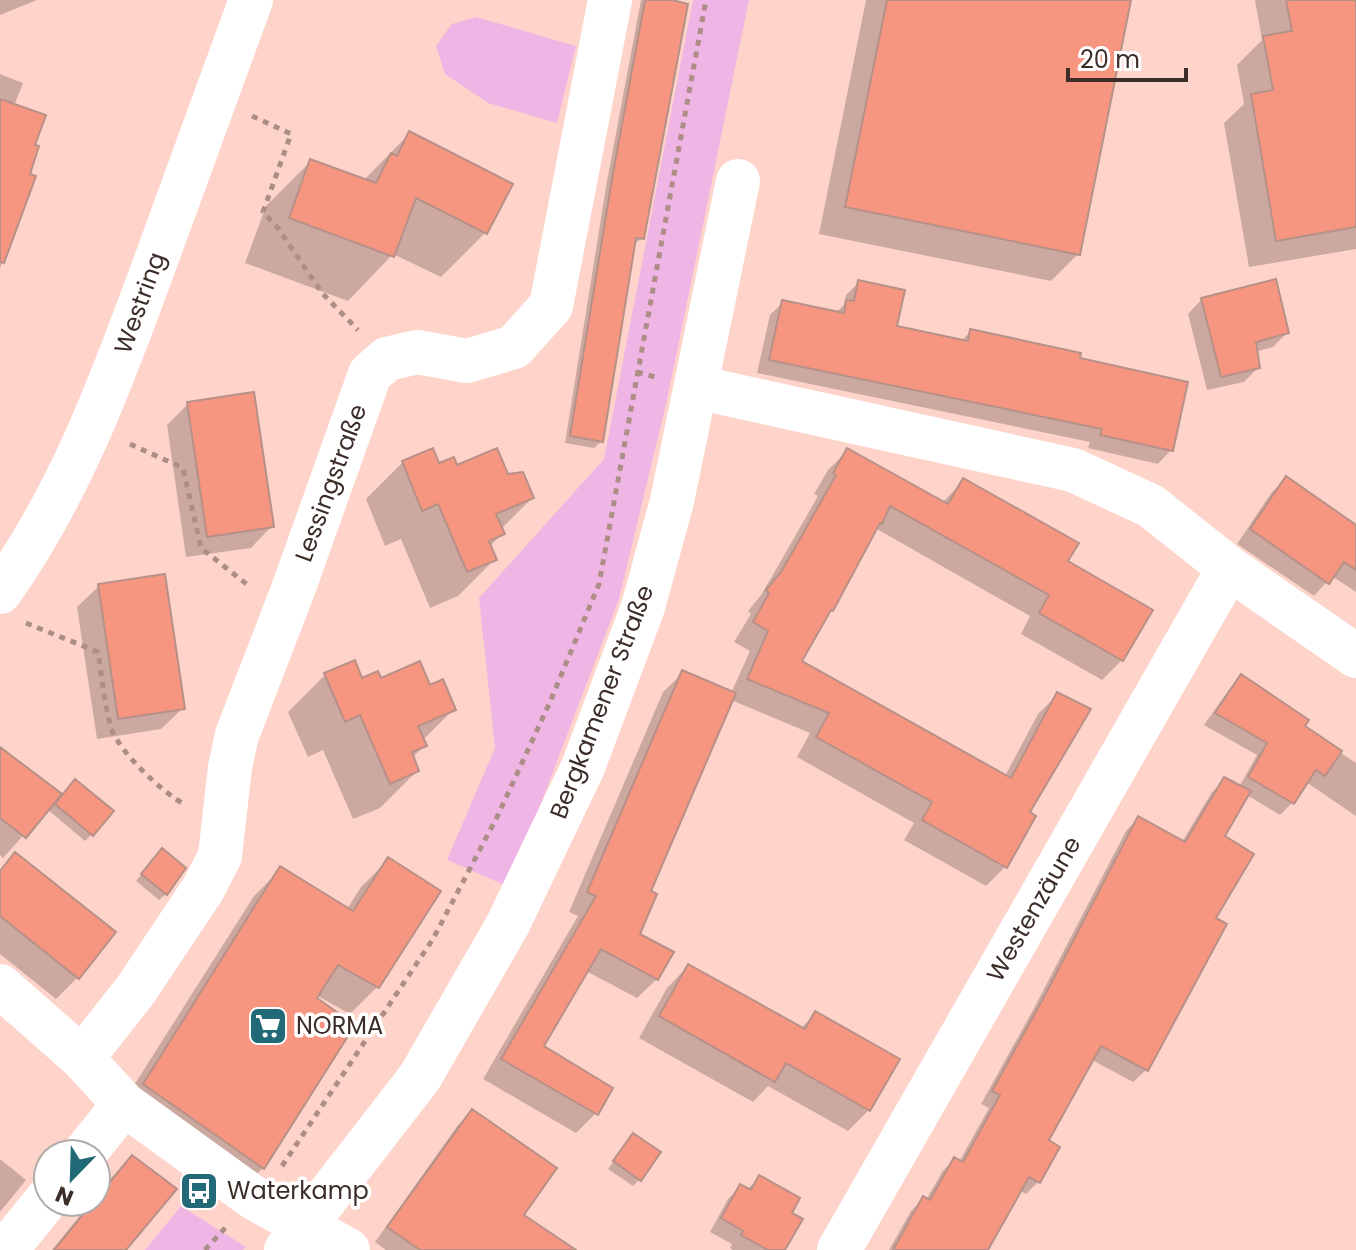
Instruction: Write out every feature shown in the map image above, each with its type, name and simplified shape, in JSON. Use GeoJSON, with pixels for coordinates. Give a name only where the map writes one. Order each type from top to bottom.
{"type":"FeatureCollection","features":[{"type":"Feature","properties":{"kind":"street","name":"Westring"},"geometry":{"type":"LineString","coordinates":[[7,604],[39,531],[107,395],[251,0]]}},
{"type":"Feature","properties":{"kind":"street"},"geometry":{"type":"LineString","coordinates":[[387,359],[417,352],[467,361],[514,347],[551,306],[610,0]]}},
{"type":"Feature","properties":{"kind":"street","name":"Bergkamener Straße"},"geometry":{"type":"LineString","coordinates":[[297,1238],[420,1077],[508,924],[576,782],[643,607],[672,501],[738,181]]}},
{"type":"Feature","properties":{"kind":"street","name":"Lessingstraße"},"geometry":{"type":"LineString","coordinates":[[82,1058],[135,991],[203,889],[220,856],[230,767],[237,735],[370,374],[387,359]]}},
{"type":"Feature","properties":{"kind":"street"},"geometry":{"type":"LineString","coordinates":[[696,387],[1073,470],[1151,506],[1229,568],[1356,656]]}},
{"type":"Feature","properties":{"kind":"street","name":"Westenzäune"},"geometry":{"type":"LineString","coordinates":[[839,1250],[1229,568]]}},
{"type":"Feature","properties":{"kind":"street"},"geometry":{"type":"LineString","coordinates":[[0,986],[82,1058],[124,1104],[254,1198],[297,1238],[348,1250]]}},
{"type":"Feature","properties":{"kind":"street"},"geometry":{"type":"LineString","coordinates":[[97,1138],[124,1104]]}},
{"type":"Feature","properties":{"kind":"street"},"geometry":{"type":"LineString","coordinates":[[6,1250],[32,1218]]}},
{"type":"Feature","properties":{"kind":"path"},"geometry":{"type":"LineString","coordinates":[[254,1198],[278,1172],[433,939],[504,801],[550,702],[599,584],[706,0]]}},
{"type":"Feature","properties":{"kind":"path"},"geometry":{"type":"LineString","coordinates":[[215,99],[291,134],[263,212],[278,228],[322,293],[387,359]]}},
{"type":"Feature","properties":{"kind":"path"},"geometry":{"type":"LineString","coordinates":[[92,427],[183,468],[201,548],[284,613]]}},
{"type":"Feature","properties":{"kind":"path"},"geometry":{"type":"LineString","coordinates":[[7,604],[40,630],[98,652],[111,730],[140,769],[173,798],[224,825]]}},
{"type":"Feature","properties":{"kind":"shaded area"},"geometry":{"type":"Polygon","coordinates":[[[693,0],[749,0],[667,400],[619,599],[509,887],[447,860],[495,748],[479,598],[604,459],[693,0]]]}},
{"type":"Feature","properties":{"kind":"shaded area"},"geometry":{"type":"Polygon","coordinates":[[[476,17],[576,46],[557,123],[488,103],[445,74],[436,46],[452,24],[476,17]]]}},
{"type":"Feature","properties":{"kind":"shaded area"},"geometry":{"type":"Polygon","coordinates":[[[181,1206],[246,1247],[243,1250],[145,1250],[181,1206]]]}},
{"type":"Feature","properties":{"kind":"building"},"geometry":{"type":"Polygon","coordinates":[[[645,0],[672,0],[688,4],[644,239],[636,238],[603,442],[570,436],[645,0]]]}},
{"type":"Feature","properties":{"kind":"building"},"geometry":{"type":"Polygon","coordinates":[[[887,0],[1131,0],[1080,255],[845,207],[887,0]]]}},
{"type":"Feature","properties":{"kind":"building"},"geometry":{"type":"Polygon","coordinates":[[[1286,0],[1356,0],[1356,227],[1276,241],[1251,94],[1273,90],[1263,36],[1292,31],[1286,0]]]}},
{"type":"Feature","properties":{"kind":"building"},"geometry":{"type":"Polygon","coordinates":[[[0,99],[46,115],[35,145],[39,146],[30,174],[36,176],[4,263],[0,262],[0,99]]]}},
{"type":"Feature","properties":{"kind":"building"},"geometry":{"type":"Polygon","coordinates":[[[409,131],[513,184],[487,234],[416,198],[394,257],[289,218],[310,159],[376,183],[391,153],[397,156],[409,131]]]}},
{"type":"Feature","properties":{"kind":"building"},"geometry":{"type":"Polygon","coordinates":[[[1276,279],[1289,333],[1256,342],[1260,368],[1221,377],[1201,298],[1276,279]]]}},
{"type":"Feature","properties":{"kind":"building"},"geometry":{"type":"Polygon","coordinates":[[[858,280],[905,290],[897,326],[968,341],[970,329],[1081,353],[1080,358],[1188,382],[1173,451],[1100,435],[1102,429],[769,360],[782,300],[844,313],[846,300],[854,301],[858,280]]]}},
{"type":"Feature","properties":{"kind":"building"},"geometry":{"type":"Polygon","coordinates":[[[254,392],[274,527],[207,537],[187,402],[254,392]]]}},
{"type":"Feature","properties":{"kind":"building"},"geometry":{"type":"Polygon","coordinates":[[[433,448],[439,463],[454,457],[457,465],[497,448],[508,474],[523,472],[534,498],[496,514],[505,534],[489,541],[497,560],[467,572],[438,504],[422,511],[402,461],[433,448]]]}},
{"type":"Feature","properties":{"kind":"building"},"geometry":{"type":"Polygon","coordinates":[[[847,448],[948,504],[963,478],[1079,543],[1068,561],[1153,610],[1123,661],[1039,613],[1049,595],[890,506],[880,523],[802,661],[1011,778],[1057,692],[1091,709],[1030,812],[1036,816],[1007,868],[922,820],[932,802],[816,737],[829,713],[747,679],[768,631],[753,622],[769,593],[766,590],[797,544],[836,475],[833,473],[847,448]]]}},
{"type":"Feature","properties":{"kind":"building"},"geometry":{"type":"Polygon","coordinates":[[[1286,476],[1356,525],[1356,570],[1344,562],[1329,584],[1250,529],[1286,476]]]}},
{"type":"Feature","properties":{"kind":"building"},"geometry":{"type":"Polygon","coordinates":[[[165,574],[185,709],[118,719],[98,584],[165,574]]]}},
{"type":"Feature","properties":{"kind":"building"},"geometry":{"type":"Polygon","coordinates":[[[355,660],[362,678],[378,671],[381,678],[420,661],[430,685],[443,679],[456,710],[418,726],[427,746],[412,752],[419,771],[390,784],[360,715],[345,722],[324,673],[355,660]]]}},
{"type":"Feature","properties":{"kind":"building"},"geometry":{"type":"Polygon","coordinates":[[[682,670],[736,693],[651,891],[657,894],[640,934],[674,952],[658,980],[601,949],[544,1046],[613,1088],[598,1115],[501,1059],[596,896],[587,892],[682,670]]]}},
{"type":"Feature","properties":{"kind":"building"},"geometry":{"type":"Polygon","coordinates":[[[1241,674],[1309,720],[1305,726],[1342,751],[1325,776],[1316,770],[1294,804],[1248,777],[1267,743],[1215,713],[1241,674]]]}},
{"type":"Feature","properties":{"kind":"building"},"geometry":{"type":"Polygon","coordinates":[[[0,747],[62,794],[26,838],[0,818],[0,747]]]}},
{"type":"Feature","properties":{"kind":"building"},"geometry":{"type":"Polygon","coordinates":[[[1224,777],[1251,791],[1225,836],[1254,854],[1216,918],[1227,924],[1148,1071],[1101,1046],[1049,1140],[1060,1147],[1040,1183],[1029,1177],[988,1250],[893,1250],[923,1196],[930,1200],[954,1157],[963,1162],[1000,1095],[992,1091],[1138,816],[1185,842],[1224,777]]]}},
{"type":"Feature","properties":{"kind":"building"},"geometry":{"type":"Polygon","coordinates":[[[75,779],[114,811],[93,836],[55,804],[75,779]]]}},
{"type":"Feature","properties":{"kind":"building"},"geometry":{"type":"Polygon","coordinates":[[[162,848],[186,868],[167,895],[141,874],[162,848]]]}},
{"type":"Feature","properties":{"kind":"building"},"geometry":{"type":"Polygon","coordinates":[[[15,852],[116,932],[79,979],[0,916],[0,871],[15,852]]]}},
{"type":"Feature","properties":{"kind":"building","name":"NORMA"},"geometry":{"type":"Polygon","coordinates":[[[388,857],[441,891],[379,988],[338,965],[317,998],[355,1025],[264,1169],[143,1084],[280,866],[353,911],[388,857]]]}},
{"type":"Feature","properties":{"kind":"building"},"geometry":{"type":"Polygon","coordinates":[[[688,964],[805,1029],[815,1011],[900,1059],[870,1111],[786,1063],[775,1082],[659,1016],[688,964]]]}},
{"type":"Feature","properties":{"kind":"building"},"geometry":{"type":"Polygon","coordinates":[[[472,1109],[557,1168],[524,1215],[576,1250],[420,1250],[387,1227],[472,1109]]]}},
{"type":"Feature","properties":{"kind":"building"},"geometry":{"type":"Polygon","coordinates":[[[633,1133],[661,1152],[641,1181],[613,1161],[633,1133]]]}},
{"type":"Feature","properties":{"kind":"building"},"geometry":{"type":"Polygon","coordinates":[[[132,1155],[177,1189],[126,1250],[54,1250],[80,1218],[112,1218],[112,1179],[132,1155]]]}},
{"type":"Feature","properties":{"kind":"building"},"geometry":{"type":"Polygon","coordinates":[[[759,1175],[800,1198],[792,1213],[803,1219],[785,1250],[768,1250],[741,1235],[743,1231],[721,1218],[740,1184],[751,1190],[759,1175]]]}},
{"type":"Feature","properties":{"kind":"place","name":"NORMA"},"geometry":{"type":"Point","coordinates":[268,1026]}},
{"type":"Feature","properties":{"kind":"place","name":"Waterkamp"},"geometry":{"type":"Point","coordinates":[199,1191]}}]}
